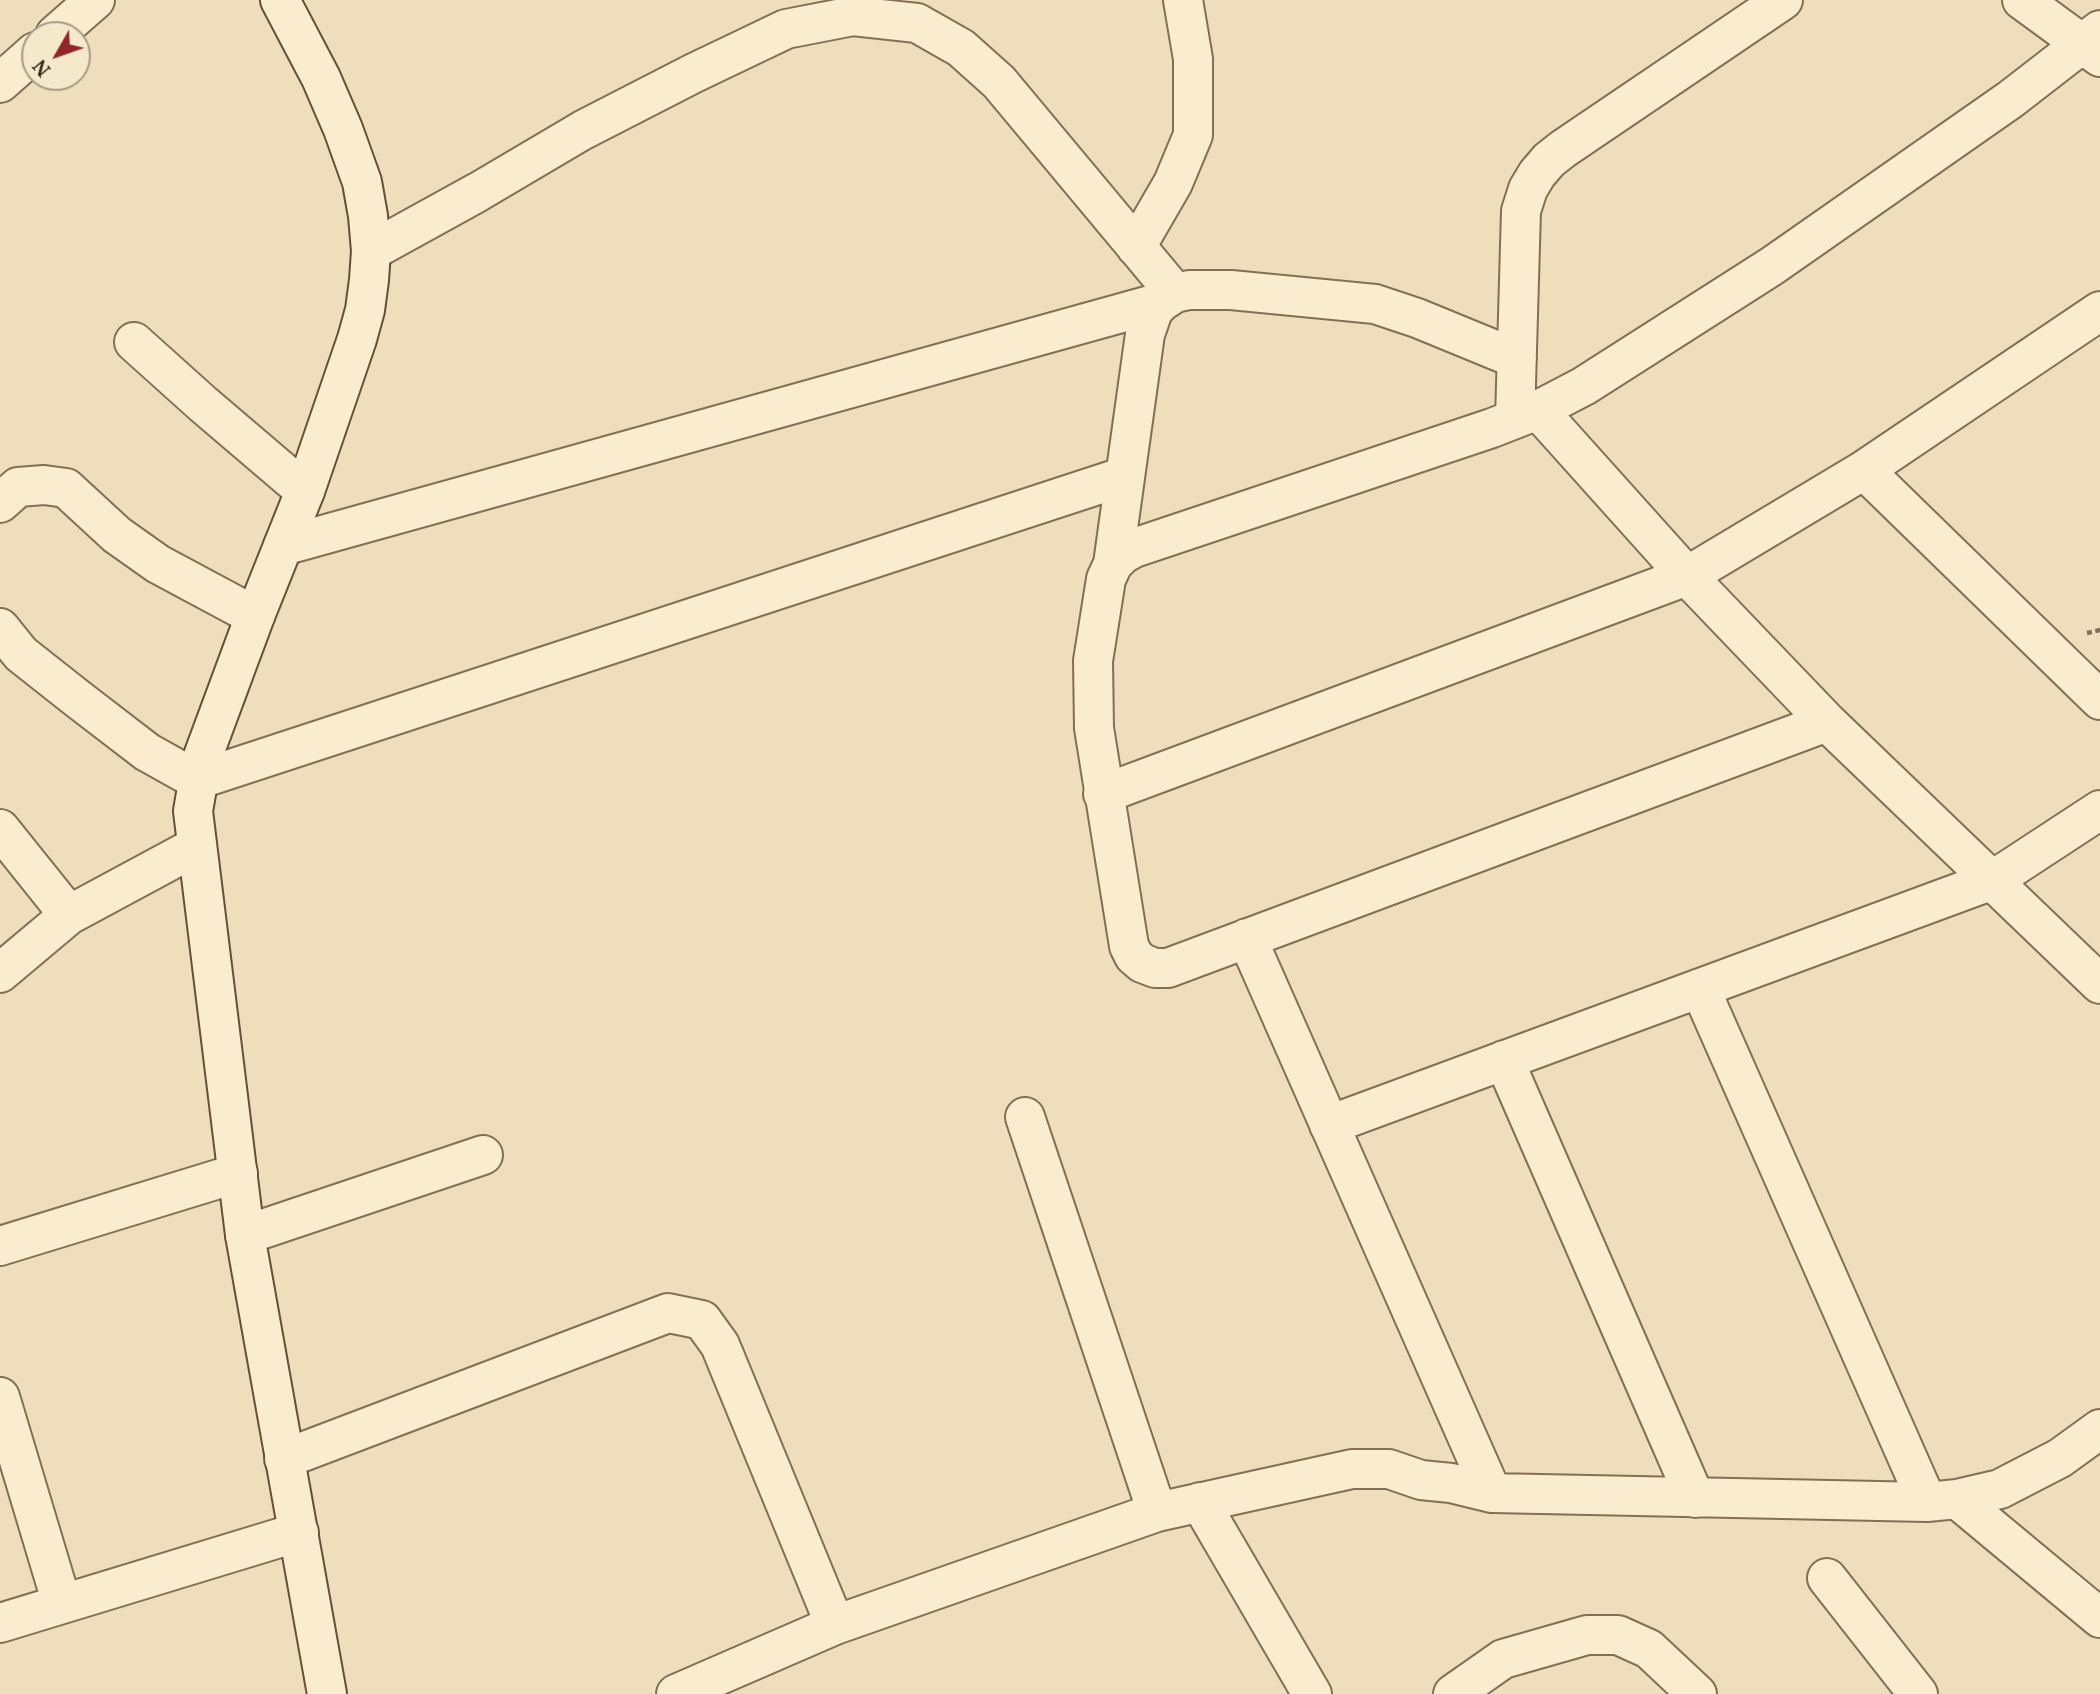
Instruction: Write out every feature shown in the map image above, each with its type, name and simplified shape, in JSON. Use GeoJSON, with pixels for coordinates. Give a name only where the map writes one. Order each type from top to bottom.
{"type":"FeatureCollection","features":[{"type":"Feature","properties":{"kind":"street"},"geometry":{"type":"LineString","coordinates":[[71,21],[95,0]]}},
{"type":"Feature","properties":{"kind":"street"},"geometry":{"type":"LineString","coordinates":[[280,0],[321,78],[362,182],[370,251],[365,310],[305,491],[202,759],[193,811],[245,1235],[327,1694]]}},
{"type":"Feature","properties":{"kind":"street"},"geometry":{"type":"LineString","coordinates":[[1136,247],[1173,183],[1193,135],[1193,59],[1183,0]]}},
{"type":"Feature","properties":{"kind":"street"},"geometry":{"type":"LineString","coordinates":[[1783,0],[1563,149],[1537,174],[1528,189],[1521,211],[1517,359],[1527,414],[1827,722],[2100,984]]}},
{"type":"Feature","properties":{"kind":"street"},"geometry":{"type":"LineString","coordinates":[[1113,564],[1134,548],[1492,428],[1584,386],[1772,266],[2094,44],[2022,0]]}},
{"type":"Feature","properties":{"kind":"street"},"geometry":{"type":"LineString","coordinates":[[370,251],[583,130],[694,73],[786,29],[853,16],[917,23],[961,48],[999,82],[1136,247],[1168,298]]}},
{"type":"Feature","properties":{"kind":"street"},"geometry":{"type":"LineString","coordinates":[[0,83],[21,64]]}},
{"type":"Feature","properties":{"kind":"street"},"geometry":{"type":"LineString","coordinates":[[283,546],[1189,290],[1231,290],[1375,304],[1418,318],[1517,359]]}},
{"type":"Feature","properties":{"kind":"street"},"geometry":{"type":"LineString","coordinates":[[1168,298],[1153,311],[1145,334],[1113,564],[1106,579],[1093,661],[1094,728],[1103,794],[1129,946],[1134,956],[1142,963],[1155,968],[1168,968],[1827,722]]}},
{"type":"Feature","properties":{"kind":"street"},"geometry":{"type":"LineString","coordinates":[[1103,794],[1687,576],[1864,470],[2100,311]]}},
{"type":"Feature","properties":{"kind":"street"},"geometry":{"type":"LineString","coordinates":[[134,342],[305,491]]}},
{"type":"Feature","properties":{"kind":"street"},"geometry":{"type":"LineString","coordinates":[[1864,470],[2100,700]]}},
{"type":"Feature","properties":{"kind":"street"},"geometry":{"type":"LineString","coordinates":[[0,628],[21,654],[78,699],[147,752],[197,780],[1125,476]]}},
{"type":"Feature","properties":{"kind":"street"},"geometry":{"type":"LineString","coordinates":[[0,503],[18,487],[44,485],[66,488],[117,535],[158,564],[255,617]]}},
{"type":"Feature","properties":{"kind":"street"},"geometry":{"type":"LineString","coordinates":[[1329,1125],[1993,880],[2100,810]]}},
{"type":"Feature","properties":{"kind":"street"},"geometry":{"type":"LineString","coordinates":[[0,829],[69,915]]}},
{"type":"Feature","properties":{"kind":"street"},"geometry":{"type":"LineString","coordinates":[[0,973],[69,915],[197,846]]}},
{"type":"Feature","properties":{"kind":"street"},"geometry":{"type":"LineString","coordinates":[[1247,939],[1492,1493]]}},
{"type":"Feature","properties":{"kind":"street"},"geometry":{"type":"LineString","coordinates":[[1699,988],[1942,1500],[2100,1618]]}},
{"type":"Feature","properties":{"kind":"street"},"geometry":{"type":"LineString","coordinates":[[1504,1060],[1695,1498]]}},
{"type":"Feature","properties":{"kind":"street"},"geometry":{"type":"LineString","coordinates":[[1025,1117],[1157,1511]]}},
{"type":"Feature","properties":{"kind":"street"},"geometry":{"type":"LineString","coordinates":[[245,1235],[483,1155]]}},
{"type":"Feature","properties":{"kind":"street"},"geometry":{"type":"LineString","coordinates":[[0,1246],[238,1173]]}},
{"type":"Feature","properties":{"kind":"street"},"geometry":{"type":"LineString","coordinates":[[284,1459],[668,1313],[702,1320],[720,1345],[835,1626]]}},
{"type":"Feature","properties":{"kind":"street"},"geometry":{"type":"LineString","coordinates":[[0,1397],[62,1604]]}},
{"type":"Feature","properties":{"kind":"street"},"geometry":{"type":"LineString","coordinates":[[676,1694],[835,1626],[1157,1511],[1352,1469],[1389,1469],[1422,1480],[1451,1483],[1492,1493],[1942,1500],[2000,1489],[2060,1458],[2100,1429]]}},
{"type":"Feature","properties":{"kind":"street"},"geometry":{"type":"LineString","coordinates":[[1200,1502],[1312,1694]]}},
{"type":"Feature","properties":{"kind":"street"},"geometry":{"type":"LineString","coordinates":[[0,1623],[299,1532]]}},
{"type":"Feature","properties":{"kind":"street"},"geometry":{"type":"LineString","coordinates":[[1827,1578],[1918,1694]]}},
{"type":"Feature","properties":{"kind":"street"},"geometry":{"type":"LineString","coordinates":[[1453,1694],[1503,1659],[1587,1635],[1618,1636],[1649,1649],[1697,1694]]}}]}
